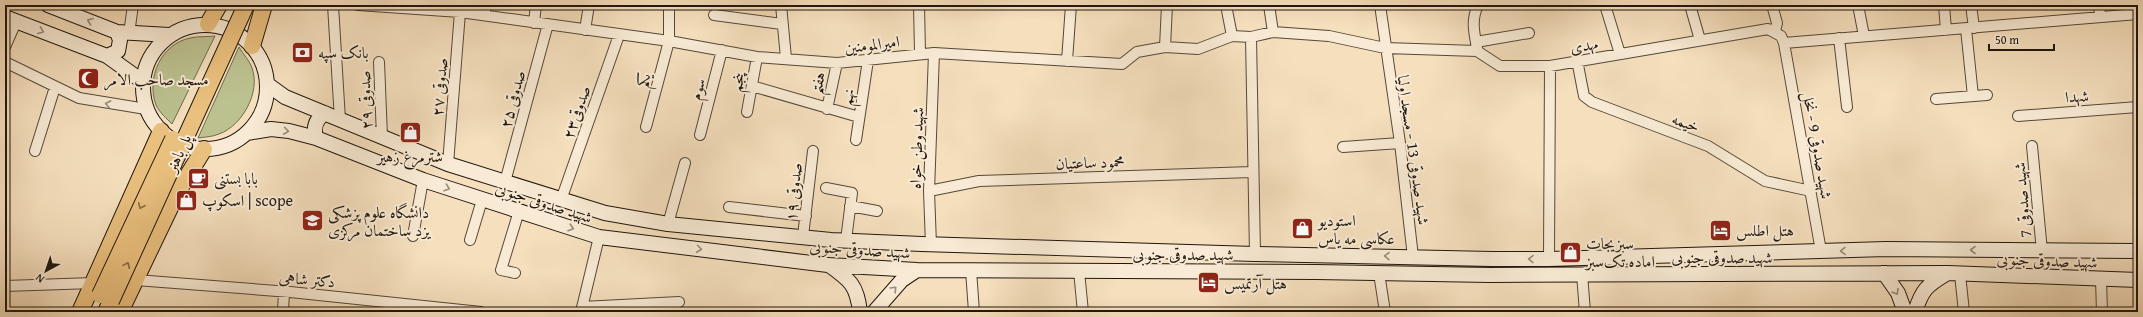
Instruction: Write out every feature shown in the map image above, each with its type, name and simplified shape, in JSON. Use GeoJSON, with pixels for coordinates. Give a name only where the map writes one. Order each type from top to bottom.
{"type":"FeatureCollection","features":[{"type":"Feature","properties":{"kind":"main road"},"geometry":{"type":"LineString","coordinates":[[48,5],[123,33],[169,35]]}},
{"type":"Feature","properties":{"kind":"main road"},"geometry":{"type":"LineString","coordinates":[[208,24],[219,5]]}},
{"type":"Feature","properties":{"kind":"main road","name":"پل باهنر"},"geometry":{"type":"LineString","coordinates":[[106,300],[234,5]]}},
{"type":"Feature","properties":{"kind":"main road"},"geometry":{"type":"LineString","coordinates":[[245,5],[262,9],[252,46]]}},
{"type":"Feature","properties":{"kind":"main road","name":"پل باهنر"},"geometry":{"type":"LineString","coordinates":[[106,300],[245,5]]}},
{"type":"Feature","properties":{"kind":"main road"},"geometry":{"type":"LineString","coordinates":[[11,20],[107,56],[142,80]]}},
{"type":"Feature","properties":{"kind":"main road"},"geometry":{"type":"LineString","coordinates":[[208,24],[232,31],[252,46],[263,64],[267,84],[263,111],[247,133],[227,145],[204,149],[180,144],[161,131],[146,110],[142,80],[151,55],[169,35],[188,27],[208,24]]}},
{"type":"Feature","properties":{"kind":"main road"},"geometry":{"type":"LineString","coordinates":[[107,56],[118,51],[123,33]]}},
{"type":"Feature","properties":{"kind":"main road","name":"شهید صدوقی جنوبی"},"geometry":{"type":"LineString","coordinates":[[267,84],[285,98],[448,164],[605,213],[668,224],[846,240],[931,245],[1255,254],[1549,259],[1886,249],[2138,251]]}},
{"type":"Feature","properties":{"kind":"main road"},"geometry":{"type":"LineString","coordinates":[[316,138],[315,125],[319,118],[325,113]]}},
{"type":"Feature","properties":{"kind":"main road","name":"شهید صدوقی جنوبی"},"geometry":{"type":"LineString","coordinates":[[247,133],[271,129],[289,131],[316,138],[423,180],[598,237],[828,265],[917,270],[1582,274],[1884,273],[2138,280]]}},
{"type":"Feature","properties":{"kind":"main road"},"geometry":{"type":"LineString","coordinates":[[80,312],[106,300],[142,175],[161,131]]}},
{"type":"Feature","properties":{"kind":"main road"},"geometry":{"type":"LineString","coordinates":[[91,312],[136,280],[178,193],[204,149]]}},
{"type":"Feature","properties":{"kind":"main road"},"geometry":{"type":"LineString","coordinates":[[142,175],[178,193]]}},
{"type":"Feature","properties":{"kind":"main road"},"geometry":{"type":"LineString","coordinates":[[1316,272],[1317,255]]}},
{"type":"Feature","properties":{"kind":"main road"},"geometry":{"type":"LineString","coordinates":[[828,265],[848,279],[855,288],[860,312]]}},
{"type":"Feature","properties":{"kind":"main road"},"geometry":{"type":"LineString","coordinates":[[874,312],[902,280],[917,270]]}},
{"type":"Feature","properties":{"kind":"main road"},"geometry":{"type":"LineString","coordinates":[[1884,273],[1898,293],[1906,312]]}},
{"type":"Feature","properties":{"kind":"main road"},"geometry":{"type":"LineString","coordinates":[[1916,312],[1921,295],[1928,285],[1954,274]]}},
{"type":"Feature","properties":{"kind":"street"},"geometry":{"type":"LineString","coordinates":[[123,33],[134,5]]}},
{"type":"Feature","properties":{"kind":"street"},"geometry":{"type":"LineString","coordinates":[[333,5],[340,120]]}},
{"type":"Feature","properties":{"kind":"street"},"geometry":{"type":"LineString","coordinates":[[534,23],[536,5]]}},
{"type":"Feature","properties":{"kind":"street"},"geometry":{"type":"LineString","coordinates":[[585,30],[590,5]]}},
{"type":"Feature","properties":{"kind":"street","name":"یکم"},"geometry":{"type":"LineString","coordinates":[[646,126],[669,41],[669,5]]}},
{"type":"Feature","properties":{"kind":"street"},"geometry":{"type":"LineString","coordinates":[[781,5],[786,58]]}},
{"type":"Feature","properties":{"kind":"street"},"geometry":{"type":"LineString","coordinates":[[919,5],[920,53]]}},
{"type":"Feature","properties":{"kind":"street"},"geometry":{"type":"LineString","coordinates":[[1067,61],[1071,5]]}},
{"type":"Feature","properties":{"kind":"street"},"geometry":{"type":"LineString","coordinates":[[1165,47],[1167,5]]}},
{"type":"Feature","properties":{"kind":"street"},"geometry":{"type":"LineString","coordinates":[[1226,5],[1232,36]]}},
{"type":"Feature","properties":{"kind":"street"},"geometry":{"type":"LineString","coordinates":[[1269,5],[1273,32]]}},
{"type":"Feature","properties":{"kind":"street","name":"شهید صدوقی 13 - مسجد اولیا"},"geometry":{"type":"LineString","coordinates":[[1380,5],[1385,48],[1400,143],[1413,257]]}},
{"type":"Feature","properties":{"kind":"street"},"geometry":{"type":"LineString","coordinates":[[1476,46],[1473,30],[1474,14],[1478,5]]}},
{"type":"Feature","properties":{"kind":"street"},"geometry":{"type":"LineString","coordinates":[[1605,5],[1620,54]]}},
{"type":"Feature","properties":{"kind":"street"},"geometry":{"type":"LineString","coordinates":[[1690,5],[1700,40]]}},
{"type":"Feature","properties":{"kind":"street"},"geometry":{"type":"LineString","coordinates":[[1772,5],[1777,23],[1774,31],[1781,36],[1784,43],[2138,14]]}},
{"type":"Feature","properties":{"kind":"street"},"geometry":{"type":"LineString","coordinates":[[1858,5],[1864,36]]}},
{"type":"Feature","properties":{"kind":"street"},"geometry":{"type":"LineString","coordinates":[[1944,5],[1946,30]]}},
{"type":"Feature","properties":{"kind":"street"},"geometry":{"type":"LineString","coordinates":[[1971,5],[1970,28],[1973,96]]}},
{"type":"Feature","properties":{"kind":"street"},"geometry":{"type":"LineString","coordinates":[[2099,5],[2100,16]]}},
{"type":"Feature","properties":{"kind":"street","name":"امیرالمومنین"},"geometry":{"type":"LineString","coordinates":[[364,6],[414,7],[460,12],[485,10],[534,23],[669,41],[757,57],[837,63],[920,53],[934,53],[1122,64],[1137,52],[1165,47],[1198,49],[1232,36],[1251,37],[1273,32],[1329,36],[1385,48]]}},
{"type":"Feature","properties":{"kind":"street","name":"صدوقی ۲۷"},"geometry":{"type":"LineString","coordinates":[[448,164],[460,12]]}},
{"type":"Feature","properties":{"kind":"street"},"geometry":{"type":"LineString","coordinates":[[714,15],[782,24]]}},
{"type":"Feature","properties":{"kind":"street"},"geometry":{"type":"LineString","coordinates":[[5,47],[11,20]]}},
{"type":"Feature","properties":{"kind":"street","name":"صدوقی ۲۵"},"geometry":{"type":"LineString","coordinates":[[505,182],[548,24]]}},
{"type":"Feature","properties":{"kind":"street","name":"مهدی"},"geometry":{"type":"LineString","coordinates":[[1476,46],[1500,66],[1550,66],[1577,60],[1768,29],[1774,31]]}},
{"type":"Feature","properties":{"kind":"street"},"geometry":{"type":"LineString","coordinates":[[1385,48],[1476,46],[1529,33]]}},
{"type":"Feature","properties":{"kind":"street","name":"صدوقی۲۳"},"geometry":{"type":"LineString","coordinates":[[561,200],[619,35]]}},
{"type":"Feature","properties":{"kind":"street"},"geometry":{"type":"LineString","coordinates":[[1251,37],[1252,172],[1255,254]]}},
{"type":"Feature","properties":{"kind":"street"},"geometry":{"type":"LineString","coordinates":[[1839,38],[1847,107]]}},
{"type":"Feature","properties":{"kind":"street","name":"شهید صدوقی 9 - نخل"},"geometry":{"type":"LineString","coordinates":[[1784,43],[1822,251]]}},
{"type":"Feature","properties":{"kind":"street","name":"سوم"},"geometry":{"type":"LineString","coordinates":[[700,135],[722,50]]}},
{"type":"Feature","properties":{"kind":"street","name":"شهید وطن خواه"},"geometry":{"type":"LineString","coordinates":[[931,245],[929,191],[934,53]]}},
{"type":"Feature","properties":{"kind":"street","name":"پنجم"},"geometry":{"type":"LineString","coordinates":[[747,112],[757,57]]}},
{"type":"Feature","properties":{"kind":"street","name":"نهم"},"geometry":{"type":"LineString","coordinates":[[856,140],[868,60]]}},
{"type":"Feature","properties":{"kind":"street","name":"خیمه"},"geometry":{"type":"LineString","coordinates":[[1577,60],[1584,96],[1592,102],[1708,146],[1765,181],[1811,192]]}},
{"type":"Feature","properties":{"kind":"street"},"geometry":{"type":"LineString","coordinates":[[5,62],[79,98],[146,110]]}},
{"type":"Feature","properties":{"kind":"street","name":"صدوقی ۲۹"},"geometry":{"type":"LineString","coordinates":[[379,62],[382,137]]}},
{"type":"Feature","properties":{"kind":"street","name":"هفتم"},"geometry":{"type":"LineString","coordinates":[[827,109],[837,63]]}},
{"type":"Feature","properties":{"kind":"street"},"geometry":{"type":"LineString","coordinates":[[1549,259],[1550,66]]}},
{"type":"Feature","properties":{"kind":"street"},"geometry":{"type":"LineString","coordinates":[[752,86],[827,109],[859,117]]}},
{"type":"Feature","properties":{"kind":"street"},"geometry":{"type":"LineString","coordinates":[[35,151],[55,87]]}},
{"type":"Feature","properties":{"kind":"street"},"geometry":{"type":"LineString","coordinates":[[1936,99],[1987,95]]}},
{"type":"Feature","properties":{"kind":"street","name":"شهدا"},"geometry":{"type":"LineString","coordinates":[[2018,116],[2138,106]]}},
{"type":"Feature","properties":{"kind":"street"},"geometry":{"type":"LineString","coordinates":[[1343,147],[1400,143]]}},
{"type":"Feature","properties":{"kind":"street","name":"شهید صدوقی 7"},"geometry":{"type":"LineString","coordinates":[[2032,146],[2042,250]]}},
{"type":"Feature","properties":{"kind":"street","name":"صدوقی ۱۹"},"geometry":{"type":"LineString","coordinates":[[803,236],[813,151]]}},
{"type":"Feature","properties":{"kind":"street"},"geometry":{"type":"LineString","coordinates":[[668,224],[685,163]]}},
{"type":"Feature","properties":{"kind":"street","name":"محمود ساعتیان"},"geometry":{"type":"LineString","coordinates":[[929,191],[979,181],[1252,172]]}},
{"type":"Feature","properties":{"kind":"street"},"geometry":{"type":"LineString","coordinates":[[413,236],[423,180]]}},
{"type":"Feature","properties":{"kind":"street"},"geometry":{"type":"LineString","coordinates":[[826,188],[852,192],[846,240]]}},
{"type":"Feature","properties":{"kind":"street"},"geometry":{"type":"LineString","coordinates":[[470,240],[482,200]]}},
{"type":"Feature","properties":{"kind":"street"},"geometry":{"type":"LineString","coordinates":[[850,206],[877,211]]}},
{"type":"Feature","properties":{"kind":"street"},"geometry":{"type":"LineString","coordinates":[[729,207],[806,216]]}},
{"type":"Feature","properties":{"kind":"street"},"geometry":{"type":"LineString","coordinates":[[515,273],[501,270],[519,211]]}},
{"type":"Feature","properties":{"kind":"street"},"geometry":{"type":"LineString","coordinates":[[598,237],[581,309],[679,302]]}},
{"type":"Feature","properties":{"kind":"street"},"geometry":{"type":"LineString","coordinates":[[971,270],[974,312]]}},
{"type":"Feature","properties":{"kind":"street"},"geometry":{"type":"LineString","coordinates":[[1079,270],[1083,312]]}},
{"type":"Feature","properties":{"kind":"street"},"geometry":{"type":"LineString","coordinates":[[1379,273],[1385,312]]}},
{"type":"Feature","properties":{"kind":"street"},"geometry":{"type":"LineString","coordinates":[[1582,274],[1585,312]]}},
{"type":"Feature","properties":{"kind":"street"},"geometry":{"type":"LineString","coordinates":[[1954,274],[1964,312]]}},
{"type":"Feature","properties":{"kind":"street"},"geometry":{"type":"LineString","coordinates":[[2101,279],[2102,312]]}},
{"type":"Feature","properties":{"kind":"street","name":"دکتر شاهی"},"geometry":{"type":"LineString","coordinates":[[136,280],[284,292],[476,312]]}},
{"type":"Feature","properties":{"kind":"street"},"geometry":{"type":"LineString","coordinates":[[5,286],[106,300]]}},
{"type":"Feature","properties":{"kind":"street"},"geometry":{"type":"LineString","coordinates":[[284,292],[284,312]]}},
{"type":"Feature","properties":{"kind":"green space"},"geometry":{"type":"Polygon","coordinates":[[[215,36],[172,124],[157,108],[153,95],[153,84],[158,64],[171,47],[180,41],[193,37],[215,36]]]}},
{"type":"Feature","properties":{"kind":"green space"},"geometry":{"type":"Polygon","coordinates":[[[239,47],[251,65],[254,77],[252,97],[248,107],[235,124],[227,130],[214,136],[198,138],[239,47]]]}},
{"type":"Feature","properties":{"kind":"place","name":"بانک سپه"},"geometry":{"type":"Point","coordinates":[303,52]}},
{"type":"Feature","properties":{"kind":"place","name":"مسجد صاحب الامر"},"geometry":{"type":"Point","coordinates":[88,79]}},
{"type":"Feature","properties":{"kind":"place","name":"شترمرغ زهیر"},"geometry":{"type":"Point","coordinates":[410,133]}},
{"type":"Feature","properties":{"kind":"place","name":"بابا بستنی"},"geometry":{"type":"Point","coordinates":[198,178]}},
{"type":"Feature","properties":{"kind":"place","name":"اسکوپ | scope"},"geometry":{"type":"Point","coordinates":[186,200]}},
{"type":"Feature","properties":{"kind":"place","name":"دانشگاه علوم پزشکی یزد ساختمان مرکزی"},"geometry":{"type":"Point","coordinates":[313,221]}},
{"type":"Feature","properties":{"kind":"place","name":"استودیو عکاسی مه یاس"},"geometry":{"type":"Point","coordinates":[1302,229]}},
{"type":"Feature","properties":{"kind":"place","name":"هتل اطلس"},"geometry":{"type":"Point","coordinates":[1721,230]}},
{"type":"Feature","properties":{"kind":"place","name":"سبزیجات اماده تک‌سبز"},"geometry":{"type":"Point","coordinates":[1570,252]}},
{"type":"Feature","properties":{"kind":"place","name":"هتل آرتمیس"},"geometry":{"type":"Point","coordinates":[1208,283]}}]}
